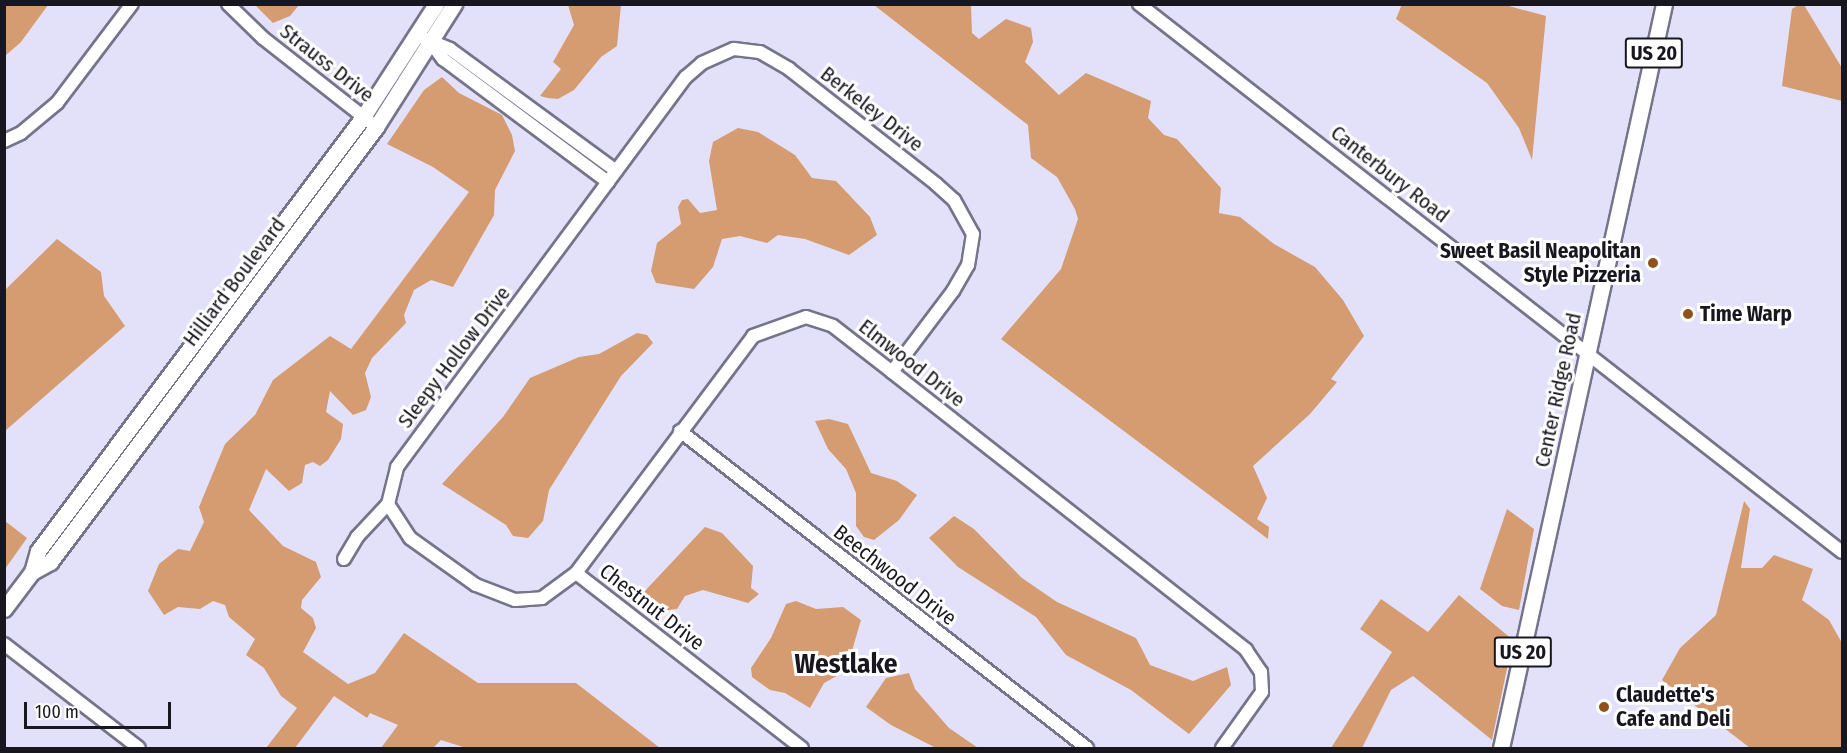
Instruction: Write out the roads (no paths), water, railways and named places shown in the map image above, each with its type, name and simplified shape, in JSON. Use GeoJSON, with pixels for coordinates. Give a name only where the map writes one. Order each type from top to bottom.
{"type":"FeatureCollection","features":[{"type":"Feature","properties":{"kind":"main road","name":"Hilliard Boulevard"},"geometry":{"type":"LineString","coordinates":[[4,609],[32,572],[38,551],[363,117],[436,4]]}},
{"type":"Feature","properties":{"kind":"main road","name":"Hilliard Boulevard"},"geometry":{"type":"LineString","coordinates":[[32,572],[50,562],[376,127],[432,44],[454,4]]}},
{"type":"Feature","properties":{"kind":"main road","name":"Center Ridge Road"},"geometry":{"type":"LineString","coordinates":[[1502,748],[1664,4]]}},
{"type":"Feature","properties":{"kind":"street"},"geometry":{"type":"LineString","coordinates":[[4,141],[21,133],[57,103],[132,4]]}},
{"type":"Feature","properties":{"kind":"street","name":"Strauss Drive"},"geometry":{"type":"LineString","coordinates":[[228,4],[263,38],[376,127]]}},
{"type":"Feature","properties":{"kind":"street","name":"Canterbury Road"},"geometry":{"type":"LineString","coordinates":[[1139,4],[1842,552]]}},
{"type":"Feature","properties":{"kind":"street"},"geometry":{"type":"LineString","coordinates":[[418,34],[432,44],[450,49],[616,171]]}},
{"type":"Feature","properties":{"kind":"street"},"geometry":{"type":"LineString","coordinates":[[432,44],[442,59],[608,182]]}},
{"type":"Feature","properties":{"kind":"street","name":"Berkeley Drive"},"geometry":{"type":"LineString","coordinates":[[608,182],[686,77],[702,63],[734,49],[760,52],[789,69],[954,200],[973,234],[968,265],[953,291],[892,372]]}},
{"type":"Feature","properties":{"kind":"street","name":"Sleepy Hollow Drive"},"geometry":{"type":"LineString","coordinates":[[344,559],[357,537],[388,504],[397,467],[608,182]]}},
{"type":"Feature","properties":{"kind":"street","name":"Elmwood Drive"},"geometry":{"type":"LineString","coordinates":[[576,573],[753,336],[780,324],[806,317],[833,326],[1246,650],[1261,672],[1262,692],[1222,748]]}},
{"type":"Feature","properties":{"kind":"street","name":"Beechwood Drive"},"geometry":{"type":"LineString","coordinates":[[680,431],[1086,748]]}},
{"type":"Feature","properties":{"kind":"street","name":"Chestnut Drive"},"geometry":{"type":"LineString","coordinates":[[388,504],[410,538],[476,585],[515,600],[542,598],[576,573],[802,748]]}},
{"type":"Feature","properties":{"kind":"street"},"geometry":{"type":"LineString","coordinates":[[4,644],[139,748]]}},
{"type":"Feature","properties":{"kind":"place","name":"Sweet Basil Neapolitan Style Pizzeria"},"geometry":{"type":"Point","coordinates":[1653,263]}},
{"type":"Feature","properties":{"kind":"place","name":"Time Warp"},"geometry":{"type":"Point","coordinates":[1688,314]}},
{"type":"Feature","properties":{"kind":"place","name":"Claudette's Cafe and Deli"},"geometry":{"type":"Point","coordinates":[1604,707]}},
{"type":"Feature","properties":{"kind":"district","name":"Westlake"},"geometry":{"type":"Point","coordinates":[846,665]}}]}
